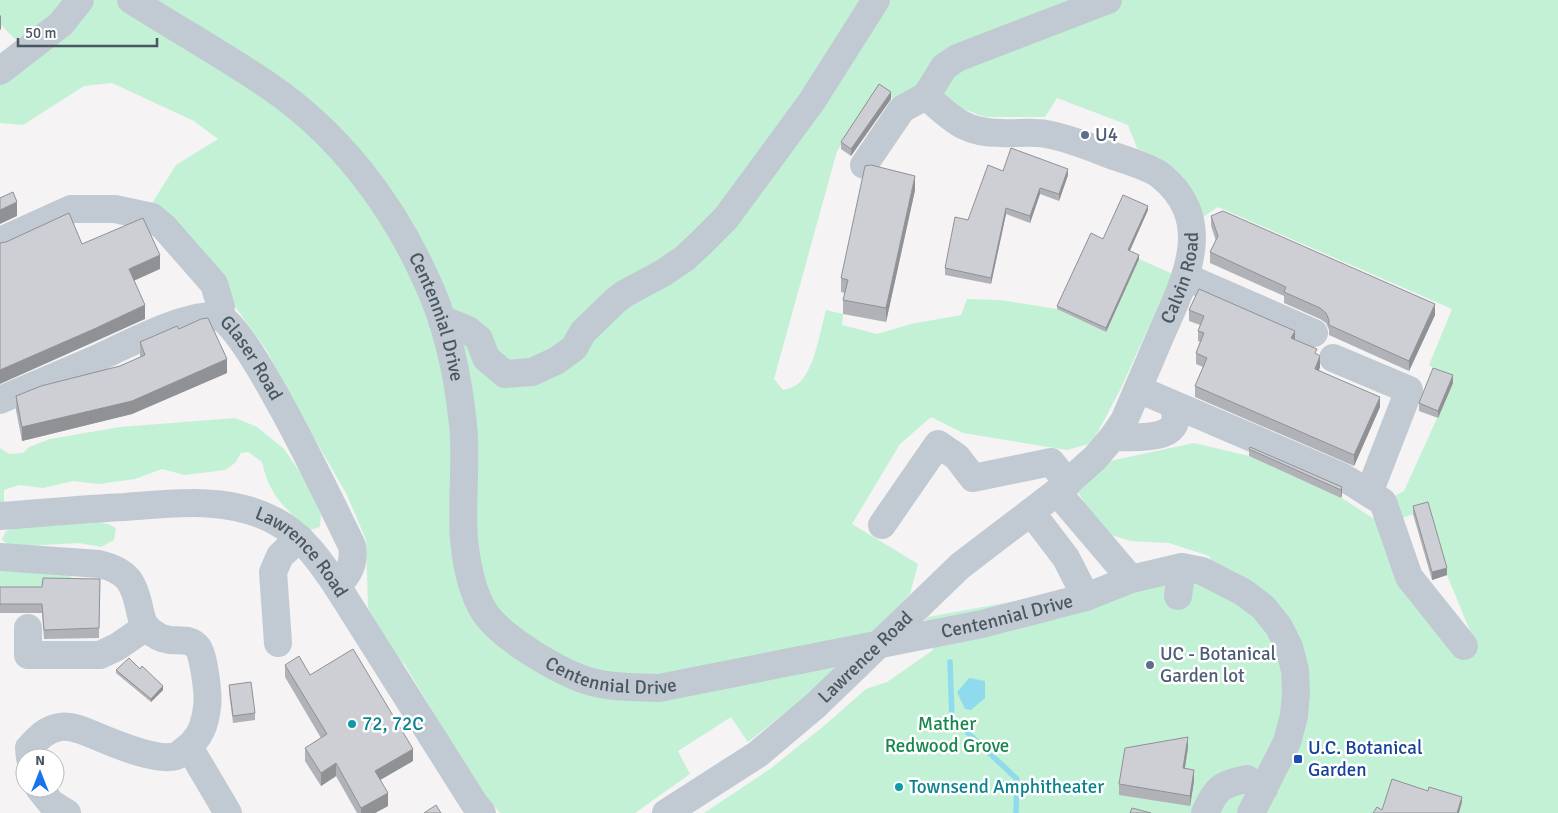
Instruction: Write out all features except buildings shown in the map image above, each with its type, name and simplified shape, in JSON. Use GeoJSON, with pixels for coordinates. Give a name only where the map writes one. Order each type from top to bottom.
{"type":"FeatureCollection","features":[{"type":"Feature","properties":{"kind":"street"},"geometry":{"type":"LineString","coordinates":[[0,71],[61,24],[80,0]]}},
{"type":"Feature","properties":{"kind":"street","name":"Centennial Drive"},"geometry":{"type":"LineString","coordinates":[[131,0],[270,87],[303,112],[338,145],[374,188],[397,223],[426,278],[443,323],[454,364],[464,426],[464,542],[476,593],[486,613],[502,630],[522,645],[567,672],[593,682],[625,687],[659,688],[982,624],[1086,597],[1131,579],[1182,567],[1202,571],[1223,580],[1263,607],[1279,627],[1289,647],[1295,670],[1296,694],[1294,716],[1287,742],[1256,806]]}},
{"type":"Feature","properties":{"kind":"street"},"geometry":{"type":"LineString","coordinates":[[443,323],[451,323],[468,330],[479,339],[486,358],[505,374],[532,372],[556,361],[574,348],[583,332],[615,301],[685,258],[726,218],[812,100],[876,0]]}},
{"type":"Feature","properties":{"kind":"street"},"geometry":{"type":"LineString","coordinates":[[864,165],[902,109],[926,96],[944,67],[957,58],[1105,1]]}},
{"type":"Feature","properties":{"kind":"street","name":"Calvin Road"},"geometry":{"type":"LineString","coordinates":[[926,96],[954,120],[967,128],[983,132],[1044,133],[1061,137],[1158,174],[1173,188],[1185,204],[1191,223],[1192,242],[1186,277],[1138,389],[1124,421],[1113,437],[1096,458],[1063,487]]}},
{"type":"Feature","properties":{"kind":"street"},"geometry":{"type":"LineString","coordinates":[[0,241],[72,209],[115,209],[152,217],[164,227],[214,284],[221,307],[219,317]]}},
{"type":"Feature","properties":{"kind":"street"},"geometry":{"type":"LineString","coordinates":[[1186,277],[1314,333]]}},
{"type":"Feature","properties":{"kind":"street","name":"Glaser Road"},"geometry":{"type":"LineString","coordinates":[[0,400],[172,325],[203,317],[219,317],[230,324],[243,339],[270,384],[352,546],[354,555],[352,565],[345,578],[337,586]]}},
{"type":"Feature","properties":{"kind":"street"},"geometry":{"type":"LineString","coordinates":[[1333,358],[1409,390],[1369,493]]}},
{"type":"Feature","properties":{"kind":"street"},"geometry":{"type":"LineString","coordinates":[[1138,389],[1343,477],[1383,502],[1409,577],[1464,646]]}},
{"type":"Feature","properties":{"kind":"street"},"geometry":{"type":"LineString","coordinates":[[1113,437],[1152,437],[1164,434],[1171,428],[1175,420],[1176,412],[1172,404]]}},
{"type":"Feature","properties":{"kind":"street"},"geometry":{"type":"LineString","coordinates":[[882,525],[938,444],[957,457],[973,478],[1050,462],[1063,487],[1131,579]]}},
{"type":"Feature","properties":{"kind":"street","name":"Lawrence Road"},"geometry":{"type":"LineString","coordinates":[[671,812],[773,742],[859,666],[960,566],[1063,487]]}},
{"type":"Feature","properties":{"kind":"street","name":"Lawrence Road"},"geometry":{"type":"LineString","coordinates":[[0,516],[189,502],[223,505],[249,510],[276,521],[299,538],[316,556],[482,813]]}},
{"type":"Feature","properties":{"kind":"street"},"geometry":{"type":"LineString","coordinates":[[1031,512],[1066,558],[1086,597]]}},
{"type":"Feature","properties":{"kind":"street"},"geometry":{"type":"LineString","coordinates":[[278,643],[273,572],[280,556],[299,538]]}},
{"type":"Feature","properties":{"kind":"street"},"geometry":{"type":"LineString","coordinates":[[0,557],[99,564],[114,568],[126,575],[133,584],[141,617],[146,627],[160,637],[169,640],[185,640],[198,648],[201,655],[208,698],[206,718],[199,736],[177,756],[161,757],[135,750],[78,728],[61,727],[42,734],[30,748]]}},
{"type":"Feature","properties":{"kind":"street"},"geometry":{"type":"LineString","coordinates":[[1178,596],[1182,567]]}},
{"type":"Feature","properties":{"kind":"street"},"geometry":{"type":"LineString","coordinates":[[28,628],[28,655],[100,655],[117,647],[146,627]]}},
{"type":"Feature","properties":{"kind":"street"},"geometry":{"type":"LineString","coordinates":[[189,747],[228,813]]}},
{"type":"Feature","properties":{"kind":"street"},"geometry":{"type":"LineString","coordinates":[[1205,813],[1213,798],[1223,786],[1247,779],[1256,806]]}},
{"type":"Feature","properties":{"kind":"street"},"geometry":{"type":"LineString","coordinates":[[46,798],[51,804],[67,813]]}},
{"type":"Feature","properties":{"kind":"green space","name":"Mather Redwood Grove"},"geometry":{"type":"Polygon","coordinates":[[[0,0],[1558,0],[1558,813],[704,813],[770,769],[866,689],[887,682],[933,650],[925,620],[928,617],[1098,586],[1223,580],[1209,556],[1169,543],[1130,541],[1112,535],[1095,520],[1076,489],[1110,461],[1194,443],[1249,456],[1342,498],[1374,519],[1383,502],[1404,491],[1453,383],[1429,365],[1452,309],[1218,207],[1203,217],[1177,174],[1159,158],[1137,148],[1128,125],[1057,98],[1045,117],[985,117],[926,96],[894,99],[878,90],[837,151],[774,379],[783,390],[798,384],[804,377],[813,360],[826,310],[843,314],[842,325],[877,334],[911,324],[961,315],[967,299],[1000,300],[1057,309],[1106,332],[1139,259],[1173,274],[1120,390],[1092,443],[1067,450],[963,433],[931,417],[900,444],[852,524],[918,564],[910,594],[835,673],[748,742],[731,717],[678,751],[690,774],[635,813],[500,813],[478,787],[405,665],[394,653],[368,608],[366,540],[347,495],[267,351],[229,298],[149,208],[176,165],[218,139],[194,121],[112,83],[84,86],[23,125],[0,123],[0,70],[59,25],[15,39],[0,24],[0,0]],[[1428,509],[1391,522],[1409,577],[1470,631],[1447,575],[1428,509]]]}},
{"type":"Feature","properties":{"kind":"green space"},"geometry":{"type":"Polygon","coordinates":[[[235,418],[257,427],[284,449],[307,482],[321,515],[320,527],[310,530],[285,508],[269,484],[262,462],[248,452],[241,453],[235,463],[225,470],[185,475],[162,469],[135,479],[99,484],[73,481],[43,488],[19,485],[4,490],[4,504],[0,504],[0,448],[9,454],[23,453],[29,447],[50,439],[120,427],[235,418]]]}},
{"type":"Feature","properties":{"kind":"green space"},"geometry":{"type":"Polygon","coordinates":[[[83,520],[108,524],[116,528],[114,540],[101,547],[79,543],[9,547],[2,539],[6,531],[33,524],[83,520]]]}},
{"type":"Feature","properties":{"kind":"green space"},"geometry":{"type":"Polygon","coordinates":[[[0,566],[69,573],[77,588],[0,597],[0,566]]]}},
{"type":"Feature","properties":{"kind":"water"},"geometry":{"type":"Polygon","coordinates":[[[969,678],[985,681],[985,698],[971,710],[965,709],[957,692],[969,678]]]}},
{"type":"Feature","properties":{"kind":"waterway"},"geometry":{"type":"LineString","coordinates":[[950,662],[952,718],[1017,779],[1016,813]]}},
{"type":"Feature","properties":{"kind":"place","name":"U4"},"geometry":{"type":"Point","coordinates":[1085,135]}},
{"type":"Feature","properties":{"kind":"place","name":"UC - Botanical Garden lot"},"geometry":{"type":"Point","coordinates":[1150,665]}},
{"type":"Feature","properties":{"kind":"place","name":"72, 72C"},"geometry":{"type":"Point","coordinates":[352,724]}},
{"type":"Feature","properties":{"kind":"place","name":"U.C. Botanical Garden"},"geometry":{"type":"Point","coordinates":[1298,759]}},
{"type":"Feature","properties":{"kind":"place","name":"Townsend Amphitheater"},"geometry":{"type":"Point","coordinates":[899,787]}}]}
